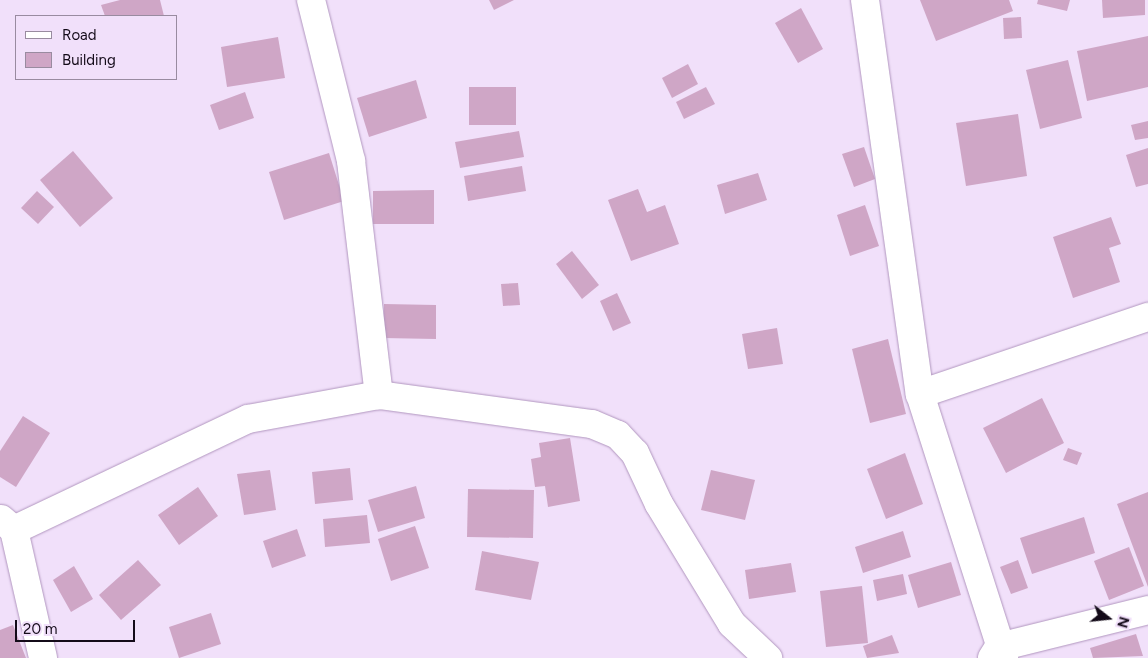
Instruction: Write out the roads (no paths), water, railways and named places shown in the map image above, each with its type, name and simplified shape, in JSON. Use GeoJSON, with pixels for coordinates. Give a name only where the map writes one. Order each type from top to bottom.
{"type":"FeatureCollection","features":[{"type":"Feature","properties":{"kind":"street"},"geometry":{"type":"LineString","coordinates":[[311,0],[351,161],[378,395]]}},
{"type":"Feature","properties":{"kind":"street"},"geometry":{"type":"LineString","coordinates":[[865,0],[920,394],[998,654],[1148,610]]}},
{"type":"Feature","properties":{"kind":"street"},"geometry":{"type":"LineString","coordinates":[[920,394],[1148,317]]}},
{"type":"Feature","properties":{"kind":"street"},"geometry":{"type":"LineString","coordinates":[[43,658],[7,524],[248,419],[378,395],[592,424],[618,436],[634,453],[659,504],[732,624],[768,658]]}}]}
